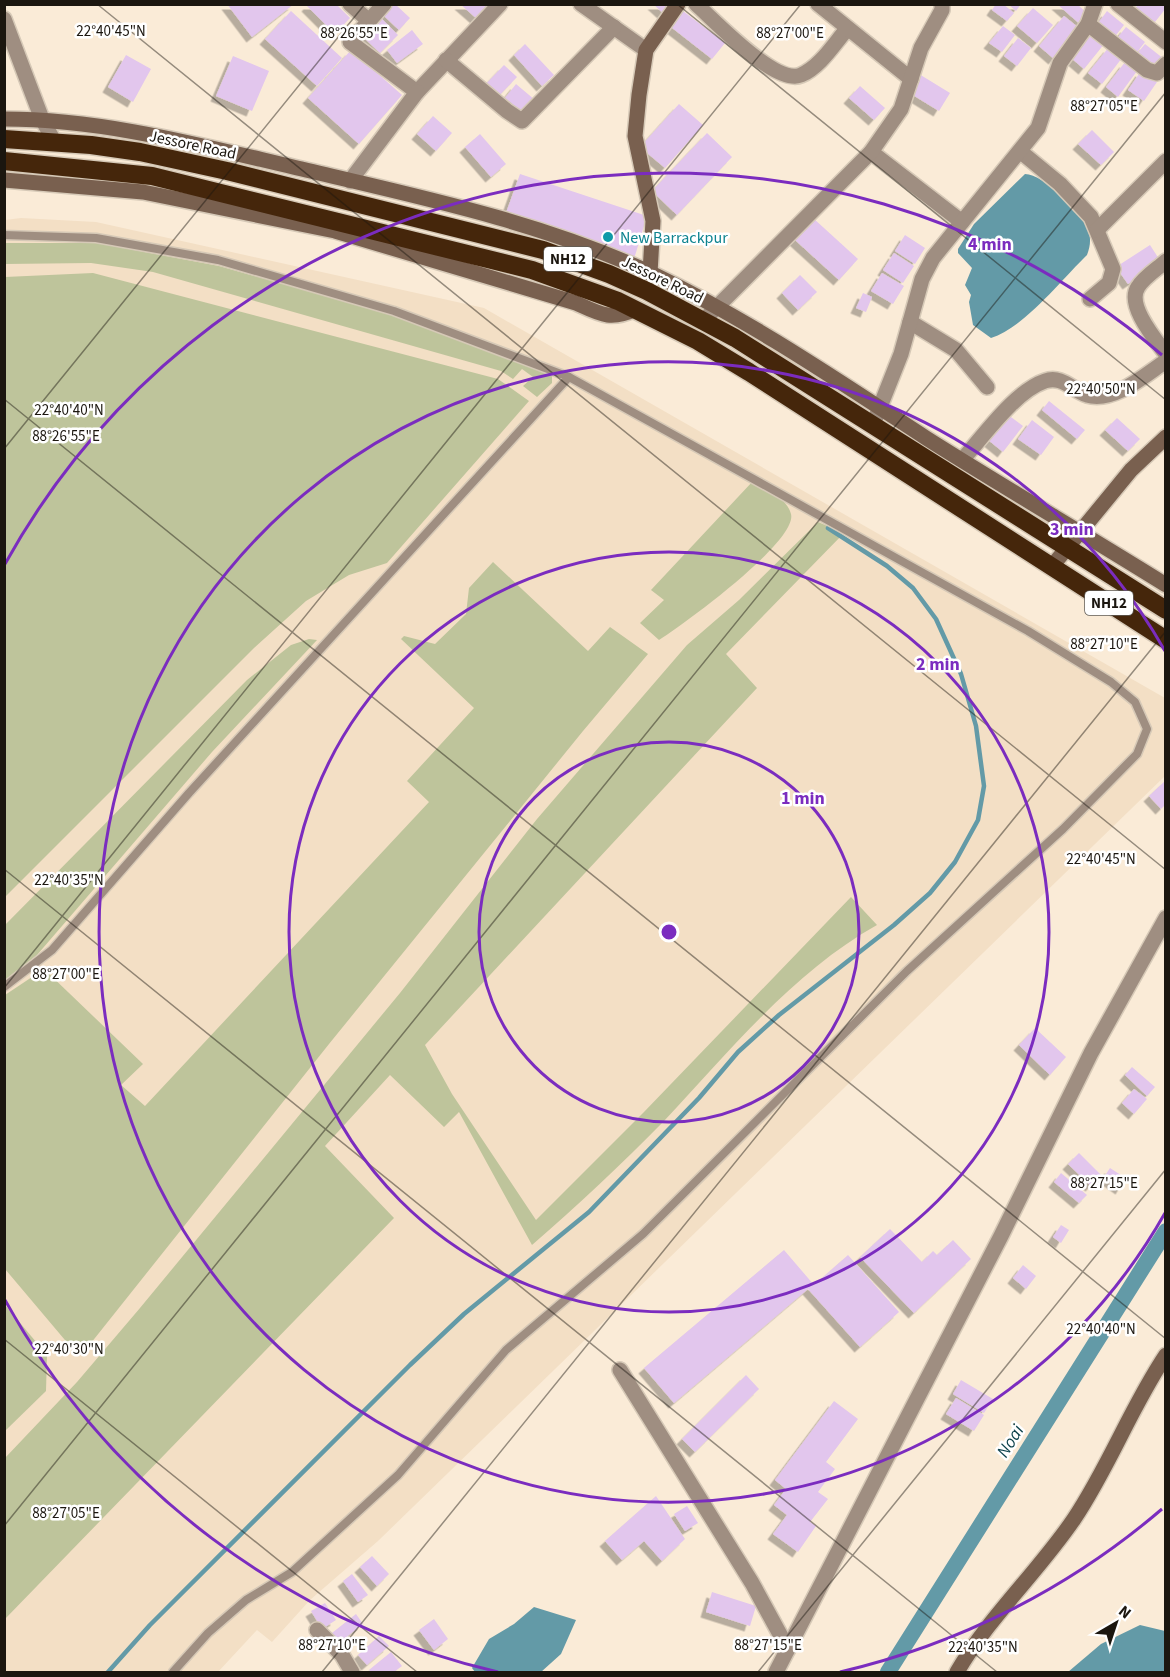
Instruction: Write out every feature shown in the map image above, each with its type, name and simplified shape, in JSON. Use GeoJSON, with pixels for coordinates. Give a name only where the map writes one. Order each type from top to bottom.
{"type":"FeatureCollection","features":[{"type":"Feature","properties":{"kind":"highway","name":"Jessore Road"},"geometry":{"type":"LineString","coordinates":[[4,139],[140,152],[543,250],[647,291],[704,320],[1166,610]]}},
{"type":"Feature","properties":{"kind":"highway","name":"NH12"},"geometry":{"type":"LineString","coordinates":[[4,161],[106,169],[193,185],[532,270],[636,309],[698,341],[749,372],[1053,565],[1166,640]]}},
{"type":"Feature","properties":{"kind":"street"},"geometry":{"type":"LineString","coordinates":[[350,4],[369,21]]}},
{"type":"Feature","properties":{"kind":"street"},"geometry":{"type":"LineString","coordinates":[[384,4],[350,42],[417,92]]}},
{"type":"Feature","properties":{"kind":"street"},"geometry":{"type":"LineString","coordinates":[[350,181],[417,92],[500,4]]}},
{"type":"Feature","properties":{"kind":"street"},"geometry":{"type":"LineString","coordinates":[[581,4],[646,50]]}},
{"type":"Feature","properties":{"kind":"street"},"geometry":{"type":"LineString","coordinates":[[650,273],[653,221],[635,136],[646,50],[678,4]]}},
{"type":"Feature","properties":{"kind":"street"},"geometry":{"type":"LineString","coordinates":[[696,4],[758,60],[780,74],[792,78],[802,75],[818,63],[847,29]]}},
{"type":"Feature","properties":{"kind":"street"},"geometry":{"type":"LineString","coordinates":[[818,4],[911,79]]}},
{"type":"Feature","properties":{"kind":"street"},"geometry":{"type":"LineString","coordinates":[[704,320],[871,152],[901,109],[921,48],[942,10],[942,4]]}},
{"type":"Feature","properties":{"kind":"street"},"geometry":{"type":"LineString","coordinates":[[874,426],[878,407],[901,354],[922,279],[933,258],[1021,152],[1038,128],[1060,63],[1088,24],[1095,4]]}},
{"type":"Feature","properties":{"kind":"street"},"geometry":{"type":"LineString","coordinates":[[1118,4],[1166,42]]}},
{"type":"Feature","properties":{"kind":"street"},"geometry":{"type":"LineString","coordinates":[[4,19],[42,119],[55,143]]}},
{"type":"Feature","properties":{"kind":"street"},"geometry":{"type":"LineString","coordinates":[[1088,24],[1147,70],[1157,73],[1166,64]]}},
{"type":"Feature","properties":{"kind":"street"},"geometry":{"type":"LineString","coordinates":[[446,60],[522,121],[614,27]]}},
{"type":"Feature","properties":{"kind":"street"},"geometry":{"type":"LineString","coordinates":[[4,119],[42,119],[214,148],[537,228],[650,273],[746,322],[962,460],[1166,585]]}},
{"type":"Feature","properties":{"kind":"street"},"geometry":{"type":"LineString","coordinates":[[871,152],[962,222]]}},
{"type":"Feature","properties":{"kind":"street"},"geometry":{"type":"LineString","coordinates":[[1021,152],[1085,208],[1097,230],[1113,268],[1113,276],[1090,299]]}},
{"type":"Feature","properties":{"kind":"street"},"geometry":{"type":"LineString","coordinates":[[1097,230],[1166,161]]}},
{"type":"Feature","properties":{"kind":"street"},"geometry":{"type":"LineString","coordinates":[[4,180],[143,192],[335,231],[576,303],[602,315],[620,316],[636,309]]}},
{"type":"Feature","properties":{"kind":"street"},"geometry":{"type":"LineString","coordinates":[[1166,261],[1137,287],[1134,295],[1139,314],[1166,354]]}},
{"type":"Feature","properties":{"kind":"street"},"geometry":{"type":"LineString","coordinates":[[910,322],[956,350],[987,387]]}},
{"type":"Feature","properties":{"kind":"street"},"geometry":{"type":"LineString","coordinates":[[962,460],[1014,402],[1044,381],[1063,381],[1088,395],[1100,396],[1131,385],[1166,362]]}},
{"type":"Feature","properties":{"kind":"street"},"geometry":{"type":"LineString","coordinates":[[1053,565],[1078,531],[1131,470],[1166,437]]}},
{"type":"Feature","properties":{"kind":"street"},"geometry":{"type":"LineString","coordinates":[[776,1672],[980,1277],[1091,1053],[1166,918]]}},
{"type":"Feature","properties":{"kind":"street"},"geometry":{"type":"LineString","coordinates":[[957,1672],[1015,1591],[1074,1519],[1150,1377],[1166,1354]]}},
{"type":"Feature","properties":{"kind":"street"},"geometry":{"type":"LineString","coordinates":[[620,1370],[752,1583],[788,1649]]}},
{"type":"Feature","properties":{"kind":"street"},"geometry":{"type":"LineString","coordinates":[[317,1630],[342,1655],[352,1672]]}},
{"type":"Feature","properties":{"kind":"lane"},"geometry":{"type":"LineString","coordinates":[[4,235],[96,238],[218,260],[394,311],[569,377],[1028,631],[1111,682],[1135,702],[1147,729],[1137,754],[1063,829],[907,971],[643,1234],[506,1350],[398,1475],[292,1572],[246,1600],[208,1633],[173,1672]]}},
{"type":"Feature","properties":{"kind":"lane"},"geometry":{"type":"LineString","coordinates":[[4,987],[52,950],[189,793],[569,377]]}},
{"type":"Feature","properties":{"kind":"shaded area"},"geometry":{"type":"Polygon","coordinates":[[[21,218],[96,222],[484,308],[1165,698],[1165,776],[378,1541],[310,1600],[272,1642],[257,1630],[218,1672],[5,1672],[5,220],[21,218]]]}},
{"type":"Feature","properties":{"kind":"green space"},"geometry":{"type":"Polygon","coordinates":[[[5,243],[97,243],[219,266],[390,314],[552,375],[552,383],[537,397],[523,386],[533,377],[522,369],[513,379],[501,371],[153,272],[91,263],[5,264],[5,243]]]}},
{"type":"Feature","properties":{"kind":"green space"},"geometry":{"type":"Polygon","coordinates":[[[93,273],[498,379],[529,401],[387,563],[349,575],[306,601],[254,648],[5,897],[5,277],[93,273]]]}},
{"type":"Feature","properties":{"kind":"green space"},"geometry":{"type":"Polygon","coordinates":[[[753,481],[775,494],[789,508],[791,514],[788,527],[777,543],[737,582],[659,640],[640,623],[664,600],[651,590],[753,481]]]}},
{"type":"Feature","properties":{"kind":"green space"},"geometry":{"type":"Polygon","coordinates":[[[818,522],[844,533],[726,654],[757,688],[425,1045],[452,1094],[536,1220],[644,1112],[851,897],[877,925],[846,944],[790,989],[648,1137],[532,1245],[459,1112],[444,1127],[390,1075],[325,1146],[394,1218],[5,1619],[5,1458],[77,1382],[140,1308],[400,993],[537,819],[687,645],[739,600],[818,522]]]}},
{"type":"Feature","properties":{"kind":"green space"},"geometry":{"type":"Polygon","coordinates":[[[493,562],[588,651],[610,627],[648,654],[329,1044],[91,1343],[83,1349],[70,1346],[5,1269],[5,995],[44,969],[143,1064],[121,1085],[145,1106],[429,802],[407,781],[474,708],[401,639],[404,636],[435,644],[466,614],[469,588],[493,562]]]}},
{"type":"Feature","properties":{"kind":"green space"},"geometry":{"type":"Polygon","coordinates":[[[309,639],[317,640],[212,752],[37,955],[5,980],[5,925],[247,680],[291,645],[309,639]]]}},
{"type":"Feature","properties":{"kind":"green space"},"geometry":{"type":"Polygon","coordinates":[[[5,1305],[47,1355],[46,1391],[5,1431],[5,1305]]]}},
{"type":"Feature","properties":{"kind":"water"},"geometry":{"type":"Polygon","coordinates":[[[1025,174],[1033,176],[1052,188],[1079,215],[1089,232],[1089,246],[1087,255],[1042,302],[1017,324],[991,338],[973,325],[969,302],[971,295],[965,285],[972,268],[958,253],[958,249],[974,224],[1025,174]]]}},
{"type":"Feature","properties":{"kind":"water"},"geometry":{"type":"Polygon","coordinates":[[[534,1607],[576,1620],[561,1654],[541,1672],[475,1672],[472,1668],[489,1639],[514,1624],[534,1607]]]}},
{"type":"Feature","properties":{"kind":"water"},"geometry":{"type":"Polygon","coordinates":[[[1140,1625],[1165,1631],[1165,1672],[1068,1672],[1101,1644],[1140,1625]]]}},
{"type":"Feature","properties":{"kind":"building"},"geometry":{"type":"Polygon","coordinates":[[[227,4],[294,4],[252,37],[227,4]]]}},
{"type":"Feature","properties":{"kind":"building"},"geometry":{"type":"Polygon","coordinates":[[[309,4],[336,4],[350,18],[335,34],[307,6],[309,4]]]}},
{"type":"Feature","properties":{"kind":"building"},"geometry":{"type":"Polygon","coordinates":[[[391,4],[395,4],[410,18],[399,30],[382,14],[391,4]]]}},
{"type":"Feature","properties":{"kind":"building"},"geometry":{"type":"Polygon","coordinates":[[[460,4],[488,4],[476,18],[460,4]]]}},
{"type":"Feature","properties":{"kind":"building"},"geometry":{"type":"Polygon","coordinates":[[[653,4],[670,4],[663,13],[653,4]]]}},
{"type":"Feature","properties":{"kind":"building"},"geometry":{"type":"Polygon","coordinates":[[[996,4],[1003,4],[1014,13],[1007,21],[992,10],[996,4]]]}},
{"type":"Feature","properties":{"kind":"building"},"geometry":{"type":"Polygon","coordinates":[[[1008,4],[1021,4],[1016,11],[1008,4]]]}},
{"type":"Feature","properties":{"kind":"building"},"geometry":{"type":"Polygon","coordinates":[[[1057,4],[1077,4],[1089,15],[1081,25],[1057,4]]]}},
{"type":"Feature","properties":{"kind":"building"},"geometry":{"type":"Polygon","coordinates":[[[1138,4],[1166,4],[1166,8],[1155,22],[1135,9],[1138,4]]]}},
{"type":"Feature","properties":{"kind":"building"},"geometry":{"type":"Polygon","coordinates":[[[1033,8],[1053,25],[1037,43],[1017,26],[1033,8]]]}},
{"type":"Feature","properties":{"kind":"building"},"geometry":{"type":"Polygon","coordinates":[[[291,11],[342,58],[317,86],[265,39],[291,11]]]}},
{"type":"Feature","properties":{"kind":"building"},"geometry":{"type":"Polygon","coordinates":[[[683,11],[725,43],[712,59],[671,27],[683,11]]]}},
{"type":"Feature","properties":{"kind":"building"},"geometry":{"type":"Polygon","coordinates":[[[1107,11],[1124,25],[1113,39],[1096,26],[1107,11]]]}},
{"type":"Feature","properties":{"kind":"building"},"geometry":{"type":"Polygon","coordinates":[[[379,16],[398,35],[380,53],[361,35],[379,16]]]}},
{"type":"Feature","properties":{"kind":"building"},"geometry":{"type":"Polygon","coordinates":[[[1064,16],[1079,28],[1054,59],[1039,46],[1064,16]]]}},
{"type":"Feature","properties":{"kind":"building"},"geometry":{"type":"Polygon","coordinates":[[[1003,26],[1015,35],[1002,52],[989,43],[1003,26]]]}},
{"type":"Feature","properties":{"kind":"building"},"geometry":{"type":"Polygon","coordinates":[[[1126,27],[1145,42],[1134,56],[1115,41],[1126,27]]]}},
{"type":"Feature","properties":{"kind":"building"},"geometry":{"type":"Polygon","coordinates":[[[412,30],[423,44],[397,63],[387,50],[412,30]]]}},
{"type":"Feature","properties":{"kind":"building"},"geometry":{"type":"Polygon","coordinates":[[[1090,31],[1105,43],[1084,69],[1070,57],[1090,31]]]}},
{"type":"Feature","properties":{"kind":"building"},"geometry":{"type":"Polygon","coordinates":[[[1018,38],[1031,48],[1017,66],[1004,56],[1018,38]]]}},
{"type":"Feature","properties":{"kind":"building"},"geometry":{"type":"Polygon","coordinates":[[[525,44],[554,75],[542,86],[514,55],[525,44]]]}},
{"type":"Feature","properties":{"kind":"building"},"geometry":{"type":"Polygon","coordinates":[[[1145,44],[1164,59],[1155,71],[1135,56],[1145,44]]]}},
{"type":"Feature","properties":{"kind":"building"},"geometry":{"type":"Polygon","coordinates":[[[1109,47],[1122,58],[1102,84],[1088,73],[1109,47]]]}},
{"type":"Feature","properties":{"kind":"building"},"geometry":{"type":"Polygon","coordinates":[[[351,50],[402,95],[359,144],[308,98],[351,50]]]}},
{"type":"Feature","properties":{"kind":"building"},"geometry":{"type":"Polygon","coordinates":[[[126,55],[151,69],[133,102],[108,87],[126,55]]]}},
{"type":"Feature","properties":{"kind":"building"},"geometry":{"type":"Polygon","coordinates":[[[233,56],[269,71],[252,111],[216,96],[233,56]]]}},
{"type":"Feature","properties":{"kind":"building"},"geometry":{"type":"Polygon","coordinates":[[[1125,62],[1137,71],[1118,97],[1106,87],[1125,62]]]}},
{"type":"Feature","properties":{"kind":"building"},"geometry":{"type":"Polygon","coordinates":[[[504,65],[517,77],[496,99],[483,87],[504,65]]]}},
{"type":"Feature","properties":{"kind":"building"},"geometry":{"type":"Polygon","coordinates":[[[1141,71],[1157,82],[1144,101],[1128,90],[1141,71]]]}},
{"type":"Feature","properties":{"kind":"building"},"geometry":{"type":"Polygon","coordinates":[[[919,74],[950,93],[939,111],[908,92],[919,74]]]}},
{"type":"Feature","properties":{"kind":"building"},"geometry":{"type":"Polygon","coordinates":[[[516,84],[535,100],[519,119],[501,103],[516,84]]]}},
{"type":"Feature","properties":{"kind":"building"},"geometry":{"type":"Polygon","coordinates":[[[860,86],[885,108],[874,120],[849,98],[860,86]]]}},
{"type":"Feature","properties":{"kind":"building"},"geometry":{"type":"Polygon","coordinates":[[[679,104],[703,125],[665,168],[640,147],[679,104]]]}},
{"type":"Feature","properties":{"kind":"building"},"geometry":{"type":"Polygon","coordinates":[[[433,116],[452,133],[436,151],[417,134],[433,116]]]}},
{"type":"Feature","properties":{"kind":"building"},"geometry":{"type":"Polygon","coordinates":[[[1092,130],[1114,152],[1101,165],[1078,144],[1092,130]]]}},
{"type":"Feature","properties":{"kind":"building"},"geometry":{"type":"Polygon","coordinates":[[[707,133],[732,157],[677,215],[652,191],[707,133]]]}},
{"type":"Feature","properties":{"kind":"building"},"geometry":{"type":"Polygon","coordinates":[[[480,134],[506,164],[491,177],[465,147],[480,134]]]}},
{"type":"Feature","properties":{"kind":"building","name":"New Barrackpur"},"geometry":{"type":"Polygon","coordinates":[[[520,174],[647,216],[634,259],[506,213],[520,174]]]}},
{"type":"Feature","properties":{"kind":"building"},"geometry":{"type":"Polygon","coordinates":[[[813,218],[858,259],[839,280],[794,239],[813,218]]]}},
{"type":"Feature","properties":{"kind":"building"},"geometry":{"type":"Polygon","coordinates":[[[905,235],[925,248],[915,264],[895,251],[905,235]]]}},
{"type":"Feature","properties":{"kind":"building"},"geometry":{"type":"Polygon","coordinates":[[[1150,245],[1161,262],[1128,284],[1116,267],[1150,245]]]}},
{"type":"Feature","properties":{"kind":"building"},"geometry":{"type":"Polygon","coordinates":[[[894,253],[914,266],[903,283],[883,270],[894,253]]]}},
{"type":"Feature","properties":{"kind":"building"},"geometry":{"type":"Polygon","coordinates":[[[882,273],[904,286],[893,304],[871,291],[882,273]]]}},
{"type":"Feature","properties":{"kind":"building"},"geometry":{"type":"Polygon","coordinates":[[[800,275],[817,292],[798,310],[782,293],[800,275]]]}},
{"type":"Feature","properties":{"kind":"building"},"geometry":{"type":"Polygon","coordinates":[[[863,293],[872,297],[866,312],[856,308],[863,293]]]}},
{"type":"Feature","properties":{"kind":"building"},"geometry":{"type":"Polygon","coordinates":[[[1049,401],[1085,430],[1077,439],[1042,410],[1049,401]]]}},
{"type":"Feature","properties":{"kind":"building"},"geometry":{"type":"Polygon","coordinates":[[[1007,414],[1023,426],[1003,452],[987,439],[1007,414]]]}},
{"type":"Feature","properties":{"kind":"building"},"geometry":{"type":"Polygon","coordinates":[[[1117,418],[1140,439],[1128,451],[1105,430],[1117,418]]]}},
{"type":"Feature","properties":{"kind":"building"},"geometry":{"type":"Polygon","coordinates":[[[1032,420],[1054,437],[1041,455],[1018,439],[1032,420]]]}},
{"type":"Feature","properties":{"kind":"building"},"geometry":{"type":"Polygon","coordinates":[[[1166,780],[1166,804],[1161,809],[1149,796],[1166,780]]]}},
{"type":"Feature","properties":{"kind":"building"},"geometry":{"type":"Polygon","coordinates":[[[1035,1028],[1066,1057],[1050,1075],[1019,1045],[1035,1028]]]}},
{"type":"Feature","properties":{"kind":"building"},"geometry":{"type":"Polygon","coordinates":[[[1132,1067],[1155,1087],[1147,1096],[1125,1075],[1132,1067]]]}},
{"type":"Feature","properties":{"kind":"building"},"geometry":{"type":"Polygon","coordinates":[[[1134,1089],[1147,1099],[1134,1114],[1122,1103],[1134,1089]]]}},
{"type":"Feature","properties":{"kind":"building"},"geometry":{"type":"Polygon","coordinates":[[[1079,1153],[1101,1175],[1091,1186],[1068,1164],[1079,1153]]]}},
{"type":"Feature","properties":{"kind":"building"},"geometry":{"type":"Polygon","coordinates":[[[1110,1168],[1127,1179],[1121,1189],[1104,1177],[1110,1168]]]}},
{"type":"Feature","properties":{"kind":"building"},"geometry":{"type":"Polygon","coordinates":[[[1061,1173],[1087,1195],[1079,1203],[1054,1182],[1061,1173]]]}},
{"type":"Feature","properties":{"kind":"building"},"geometry":{"type":"Polygon","coordinates":[[[1061,1225],[1069,1230],[1061,1243],[1053,1237],[1061,1225]]]}},
{"type":"Feature","properties":{"kind":"building"},"geometry":{"type":"Polygon","coordinates":[[[890,1229],[922,1262],[933,1251],[937,1255],[953,1240],[971,1259],[914,1313],[860,1257],[890,1229]]]}},
{"type":"Feature","properties":{"kind":"building"},"geometry":{"type":"Polygon","coordinates":[[[784,1250],[814,1285],[848,1255],[899,1312],[860,1347],[808,1289],[674,1403],[644,1368],[784,1250]]]}},
{"type":"Feature","properties":{"kind":"building"},"geometry":{"type":"Polygon","coordinates":[[[1023,1265],[1036,1276],[1026,1289],[1013,1278],[1023,1265]]]}},
{"type":"Feature","properties":{"kind":"building"},"geometry":{"type":"Polygon","coordinates":[[[746,1375],[759,1389],[695,1452],[682,1439],[746,1375]]]}},
{"type":"Feature","properties":{"kind":"building"},"geometry":{"type":"Polygon","coordinates":[[[961,1380],[993,1399],[984,1413],[953,1394],[961,1380]]]}},
{"type":"Feature","properties":{"kind":"building"},"geometry":{"type":"Polygon","coordinates":[[[956,1398],[984,1415],[974,1431],[946,1414],[956,1398]]]}},
{"type":"Feature","properties":{"kind":"building"},"geometry":{"type":"Polygon","coordinates":[[[834,1401],[858,1419],[826,1462],[835,1469],[818,1492],[828,1499],[810,1522],[816,1526],[798,1552],[773,1534],[787,1515],[774,1505],[786,1489],[775,1480],[834,1401]]]}},
{"type":"Feature","properties":{"kind":"building"},"geometry":{"type":"Polygon","coordinates":[[[656,1496],[685,1539],[662,1561],[644,1541],[622,1560],[605,1541],[656,1496]]]}},
{"type":"Feature","properties":{"kind":"building"},"geometry":{"type":"Polygon","coordinates":[[[687,1506],[698,1523],[685,1531],[674,1514],[687,1506]]]}},
{"type":"Feature","properties":{"kind":"building"},"geometry":{"type":"Polygon","coordinates":[[[372,1556],[389,1574],[377,1586],[360,1567],[372,1556]]]}},
{"type":"Feature","properties":{"kind":"building"},"geometry":{"type":"Polygon","coordinates":[[[352,1574],[368,1595],[358,1602],[343,1581],[352,1574]]]}},
{"type":"Feature","properties":{"kind":"building"},"geometry":{"type":"Polygon","coordinates":[[[712,1592],[756,1606],[750,1626],[706,1612],[712,1592]]]}},
{"type":"Feature","properties":{"kind":"building"},"geometry":{"type":"Polygon","coordinates":[[[325,1603],[336,1620],[322,1629],[311,1611],[325,1603]]]}},
{"type":"Feature","properties":{"kind":"building"},"geometry":{"type":"Polygon","coordinates":[[[356,1614],[363,1624],[340,1642],[332,1633],[356,1614]]]}},
{"type":"Feature","properties":{"kind":"building"},"geometry":{"type":"Polygon","coordinates":[[[434,1619],[448,1639],[434,1650],[419,1630],[434,1619]]]}},
{"type":"Feature","properties":{"kind":"building"},"geometry":{"type":"Polygon","coordinates":[[[379,1636],[389,1646],[367,1665],[358,1655],[379,1636]]]}},
{"type":"Feature","properties":{"kind":"building"},"geometry":{"type":"Polygon","coordinates":[[[391,1652],[402,1666],[394,1672],[371,1672],[369,1670],[391,1652]]]}},
{"type":"Feature","properties":{"kind":"waterway"},"geometry":{"type":"LineString","coordinates":[[108,1672],[150,1625],[410,1365],[464,1314],[589,1212],[699,1098],[738,1052],[779,1015],[894,925],[930,893],[955,862],[978,820],[984,786],[976,726],[961,674],[936,619],[913,588],[887,566],[828,528]]}},
{"type":"Feature","properties":{"kind":"waterway","name":"Noai"},"geometry":{"type":"LineString","coordinates":[[888,1672],[1166,1231]]}},
{"type":"Feature","properties":{"kind":"place","name":"New Barrackpur"},"geometry":{"type":"Point","coordinates":[608,237]}}]}
